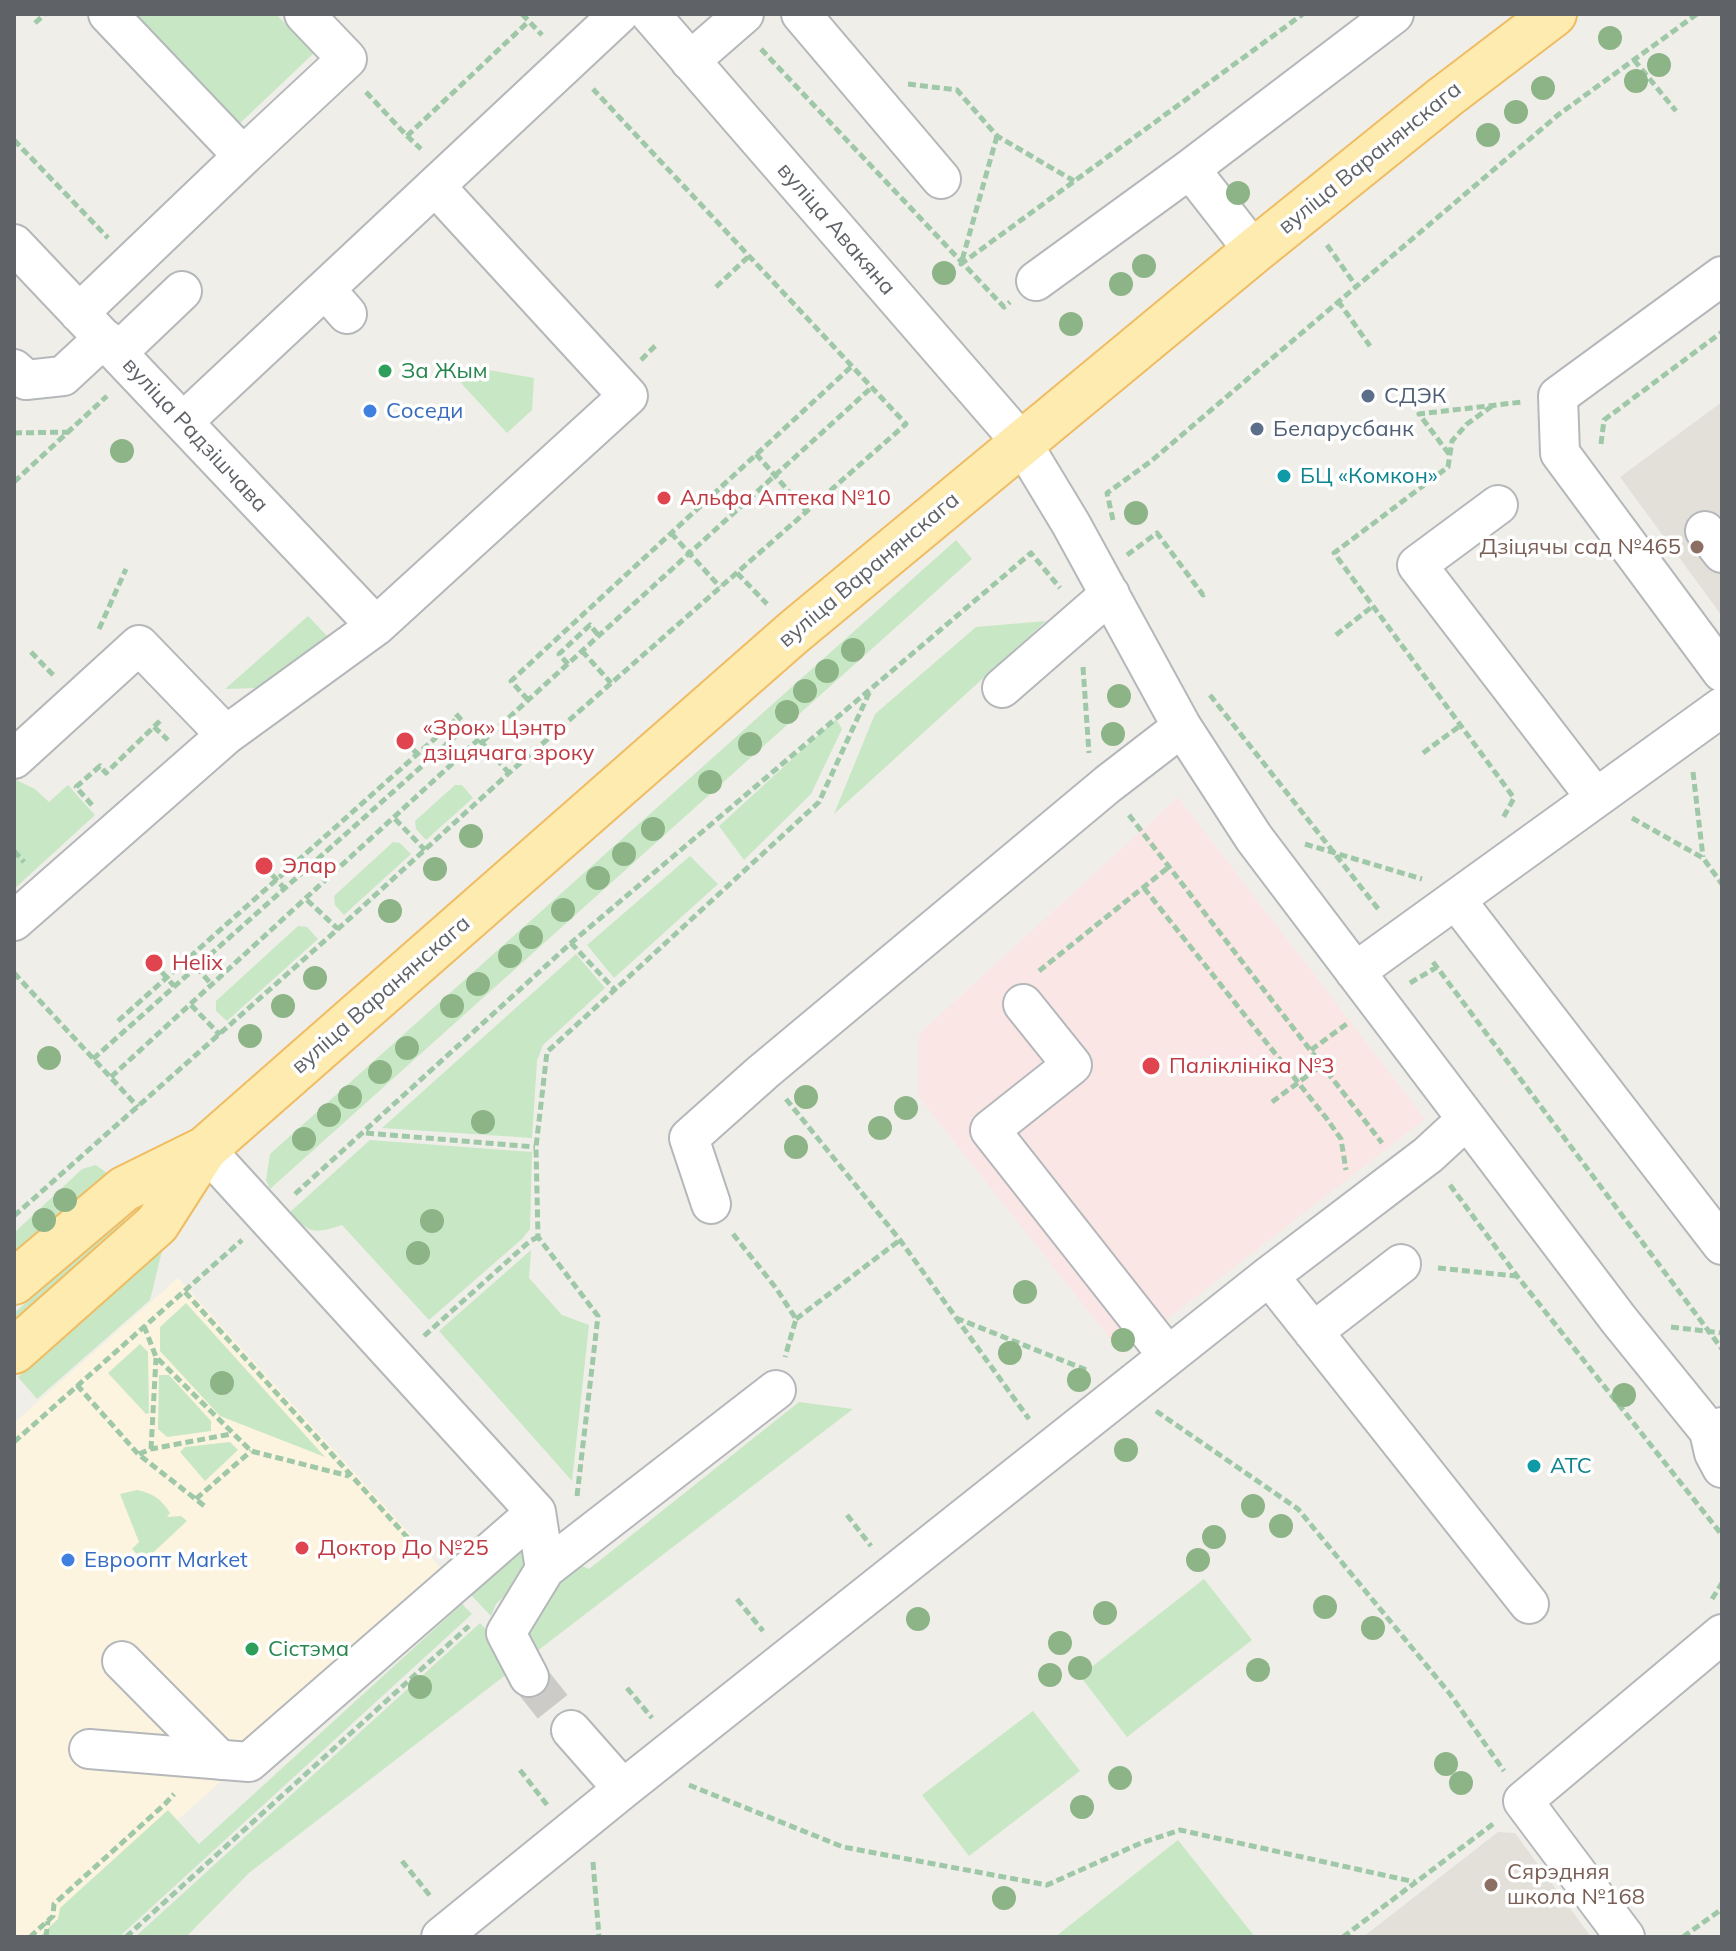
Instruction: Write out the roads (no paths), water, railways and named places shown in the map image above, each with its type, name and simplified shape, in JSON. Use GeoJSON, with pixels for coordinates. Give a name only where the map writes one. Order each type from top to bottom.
{"type":"FeatureCollection","features":[{"type":"Feature","properties":{"kind":"main road","name":"вуліца Варанянскага"},"geometry":{"type":"LineString","coordinates":[[14,1282],[124,1189],[205,1149],[794,632],[1254,251],[1445,97],[1554,14]]}},
{"type":"Feature","properties":{"kind":"main road","name":"вуліца Варанянскага"},"geometry":{"type":"LineString","coordinates":[[14,1351],[157,1224],[205,1149]]}},
{"type":"Feature","properties":{"kind":"street"},"geometry":{"type":"LineString","coordinates":[[108,14],[243,156]]}},
{"type":"Feature","properties":{"kind":"street"},"geometry":{"type":"LineString","coordinates":[[109,343],[132,263],[347,59],[304,14]]}},
{"type":"Feature","properties":{"kind":"street"},"geometry":{"type":"LineString","coordinates":[[183,422],[336,302],[436,187],[619,14]]}},
{"type":"Feature","properties":{"kind":"street","name":"вуліца Авакяна"},"geometry":{"type":"LineString","coordinates":[[650,14],[1022,443],[1110,594],[1182,727],[1254,838],[1619,1320],[1715,1429],[1714,1453],[1722,1468]]}},
{"type":"Feature","properties":{"kind":"street"},"geometry":{"type":"LineString","coordinates":[[801,14],[941,179]]}},
{"type":"Feature","properties":{"kind":"street"},"geometry":{"type":"LineString","coordinates":[[1036,281],[1394,14]]}},
{"type":"Feature","properties":{"kind":"street"},"geometry":{"type":"LineString","coordinates":[[690,61],[739,18]]}},
{"type":"Feature","properties":{"kind":"street"},"geometry":{"type":"LineString","coordinates":[[1190,169],[1254,251]]}},
{"type":"Feature","properties":{"kind":"street"},"geometry":{"type":"LineString","coordinates":[[14,921],[226,735],[376,626],[628,396],[436,187]]}},
{"type":"Feature","properties":{"kind":"street","name":"вуліца Радзішчава"},"geometry":{"type":"LineString","coordinates":[[14,244],[376,626]]}},
{"type":"Feature","properties":{"kind":"street"},"geometry":{"type":"LineString","coordinates":[[1722,276],[1558,396],[1560,453],[1722,672]]}},
{"type":"Feature","properties":{"kind":"street"},"geometry":{"type":"LineString","coordinates":[[14,369],[26,380],[63,376],[182,291]]}},
{"type":"Feature","properties":{"kind":"street"},"geometry":{"type":"LineString","coordinates":[[1498,505],[1417,565],[1596,798]]}},
{"type":"Feature","properties":{"kind":"street"},"geometry":{"type":"LineString","coordinates":[[1002,688],[1110,594]]}},
{"type":"Feature","properties":{"kind":"street"},"geometry":{"type":"LineString","coordinates":[[14,759],[139,645],[226,735]]}},
{"type":"Feature","properties":{"kind":"street"},"geometry":{"type":"LineString","coordinates":[[1355,972],[1441,890],[1596,798],[1722,707]]}},
{"type":"Feature","properties":{"kind":"street"},"geometry":{"type":"LineString","coordinates":[[711,1204],[689,1138],[763,1072],[1108,784],[1182,727]]}},
{"type":"Feature","properties":{"kind":"street"},"geometry":{"type":"LineString","coordinates":[[1441,890],[1722,1245]]}},
{"type":"Feature","properties":{"kind":"street"},"geometry":{"type":"LineString","coordinates":[[1023,1004],[1072,1065],[990,1130],[1168,1356]]}},
{"type":"Feature","properties":{"kind":"street"},"geometry":{"type":"LineString","coordinates":[[441,1937],[1050,1449],[1428,1155],[1466,1120]]}},
{"type":"Feature","properties":{"kind":"street"},"geometry":{"type":"LineString","coordinates":[[205,1149],[536,1512],[545,1569]]}},
{"type":"Feature","properties":{"kind":"street"},"geometry":{"type":"LineString","coordinates":[[1313,1332],[1401,1264]]}},
{"type":"Feature","properties":{"kind":"street"},"geometry":{"type":"LineString","coordinates":[[1269,1276],[1529,1604]]}},
{"type":"Feature","properties":{"kind":"street"},"geometry":{"type":"LineString","coordinates":[[529,1677],[506,1633],[545,1569],[776,1390]]}},
{"type":"Feature","properties":{"kind":"street"},"geometry":{"type":"LineString","coordinates":[[89,1749],[249,1762],[536,1512]]}},
{"type":"Feature","properties":{"kind":"street"},"geometry":{"type":"LineString","coordinates":[[1625,1937],[1523,1801],[1722,1634]]}},
{"type":"Feature","properties":{"kind":"street"},"geometry":{"type":"LineString","coordinates":[[122,1661],[211,1760]]}},
{"type":"Feature","properties":{"kind":"street"},"geometry":{"type":"LineString","coordinates":[[571,1730],[635,1779]]}},
{"type":"Feature","properties":{"kind":"tunnel"},"geometry":{"type":"LineString","coordinates":[[529,1677],[571,1730]]}},
{"type":"Feature","properties":{"kind":"place","name":"За Жым"},"geometry":{"type":"Point","coordinates":[385,371]}},
{"type":"Feature","properties":{"kind":"place","name":"СДЭК"},"geometry":{"type":"Point","coordinates":[1368,396]}},
{"type":"Feature","properties":{"kind":"place","name":"Соседи"},"geometry":{"type":"Point","coordinates":[370,411]}},
{"type":"Feature","properties":{"kind":"place","name":"Беларусбанк"},"geometry":{"type":"Point","coordinates":[1257,429]}},
{"type":"Feature","properties":{"kind":"place","name":"БЦ «Комкон»"},"geometry":{"type":"Point","coordinates":[1284,476]}},
{"type":"Feature","properties":{"kind":"place","name":"Альфа Аптека №10"},"geometry":{"type":"Point","coordinates":[664,498]}},
{"type":"Feature","properties":{"kind":"place","name":"Дзіцячы сад №465"},"geometry":{"type":"Point","coordinates":[1697,547]}},
{"type":"Feature","properties":{"kind":"place","name":"«Зрок» Цэнтр дзіцячага зроку"},"geometry":{"type":"Point","coordinates":[405,741]}},
{"type":"Feature","properties":{"kind":"place","name":"Элар"},"geometry":{"type":"Point","coordinates":[264,866]}},
{"type":"Feature","properties":{"kind":"place","name":"Helix"},"geometry":{"type":"Point","coordinates":[154,963]}},
{"type":"Feature","properties":{"kind":"place","name":"Паліклініка №3"},"geometry":{"type":"Point","coordinates":[1151,1066]}},
{"type":"Feature","properties":{"kind":"place","name":"ATC"},"geometry":{"type":"Point","coordinates":[1534,1466]}},
{"type":"Feature","properties":{"kind":"place","name":"Доктор До №25"},"geometry":{"type":"Point","coordinates":[302,1548]}},
{"type":"Feature","properties":{"kind":"place","name":"Евроопт Market"},"geometry":{"type":"Point","coordinates":[68,1560]}},
{"type":"Feature","properties":{"kind":"place","name":"Сістэма"},"geometry":{"type":"Point","coordinates":[252,1649]}},
{"type":"Feature","properties":{"kind":"place","name":"Сярэдняя школа №168"},"geometry":{"type":"Point","coordinates":[1491,1885]}}]}
